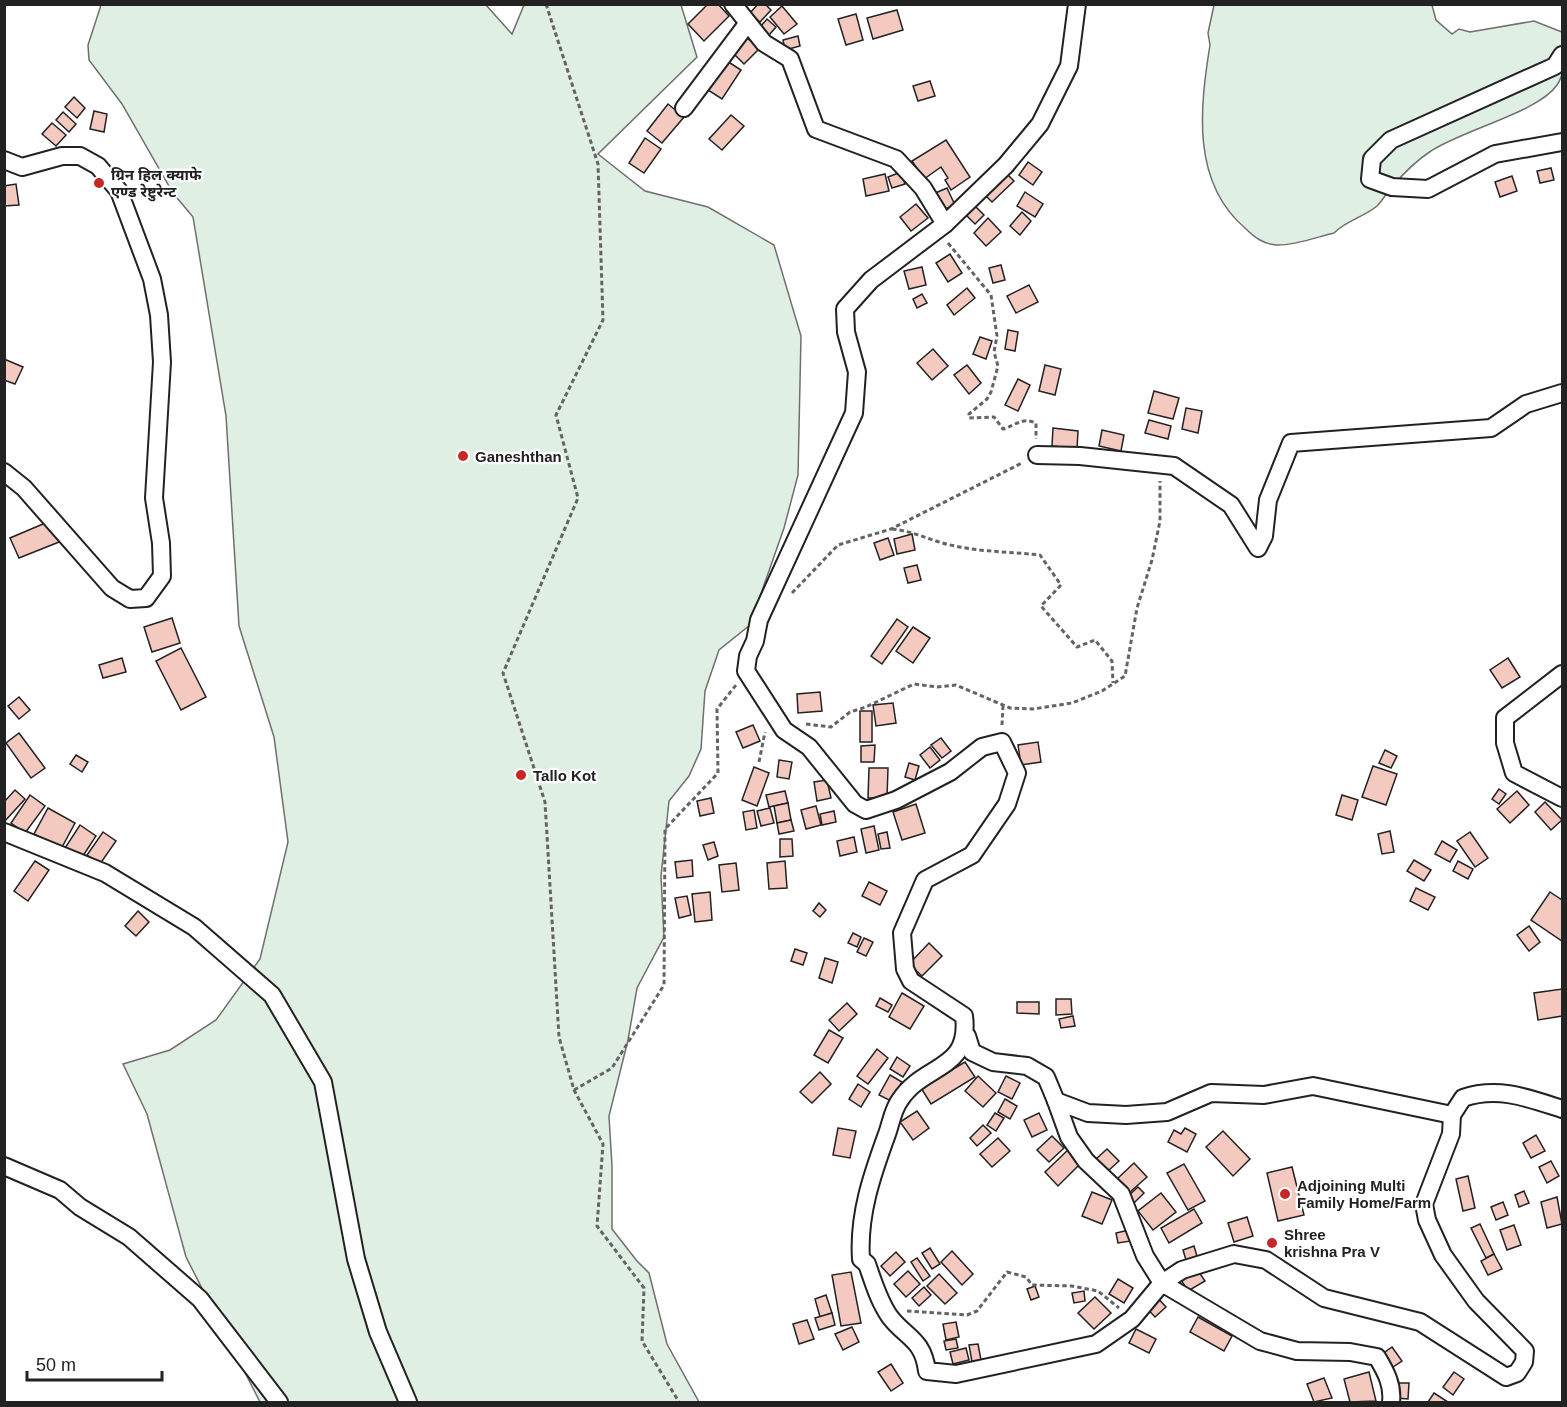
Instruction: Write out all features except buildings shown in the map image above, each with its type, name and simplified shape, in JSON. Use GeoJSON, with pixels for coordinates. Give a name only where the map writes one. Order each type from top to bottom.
{"type":"FeatureCollection","features":[{"type":"Feature","properties":{"kind":"street"},"geometry":{"type":"LineString","coordinates":[[733,4],[764,43],[790,59],[816,129],[896,159],[923,188],[941,227]]}},
{"type":"Feature","properties":{"kind":"street"},"geometry":{"type":"LineString","coordinates":[[1077,4],[1069,66],[1040,124],[1006,165],[941,227],[871,280],[845,309],[846,332],[857,372],[855,413],[759,620],[746,671],[784,729],[809,747],[855,804],[866,810],[896,800],[951,772],[982,747],[1002,742],[1017,773],[1007,804],[972,855],[924,880],[902,933],[905,969],[911,981],[964,1016],[966,1036],[972,1052],[993,1062],[1027,1066],[1046,1077],[1069,1137],[1086,1161],[1121,1194],[1145,1256],[1162,1283],[1260,1341],[1297,1351],[1350,1352],[1377,1358],[1387,1374],[1391,1402]]}},
{"type":"Feature","properties":{"kind":"street"},"geometry":{"type":"LineString","coordinates":[[684,108],[747,24]]}},
{"type":"Feature","properties":{"kind":"street"},"geometry":{"type":"LineString","coordinates":[[1563,55],[1555,66],[1391,140],[1372,159],[1370,179],[1392,187],[1428,189],[1495,154],[1563,142]]}},
{"type":"Feature","properties":{"kind":"street"},"geometry":{"type":"LineString","coordinates":[[4,160],[22,167],[62,156],[80,156],[98,166],[119,191],[152,279],[159,315],[162,362],[154,498],[161,543],[162,576],[146,598],[130,599],[112,588],[24,488],[4,472]]}},
{"type":"Feature","properties":{"kind":"street"},"geometry":{"type":"LineString","coordinates":[[1037,455],[1080,456],[1174,466],[1231,505],[1258,548],[1264,536],[1269,500],[1291,443],[1491,428],[1526,404],[1563,393]]}},
{"type":"Feature","properties":{"kind":"street"},"geometry":{"type":"LineString","coordinates":[[1563,674],[1505,718],[1505,743],[1514,773],[1563,798]]}},
{"type":"Feature","properties":{"kind":"street"},"geometry":{"type":"LineString","coordinates":[[4,832],[105,873],[184,921],[272,995],[323,1082],[356,1259],[378,1332],[408,1402]]}},
{"type":"Feature","properties":{"kind":"street"},"geometry":{"type":"LineString","coordinates":[[966,1036],[961,1049],[946,1064],[913,1083],[898,1102],[869,1186],[859,1238],[861,1258],[867,1264],[890,1317],[915,1340],[926,1361],[927,1371],[938,1374],[957,1374],[1096,1344],[1132,1319],[1162,1283],[1182,1270],[1234,1254],[1266,1260],[1324,1298],[1420,1322],[1506,1377],[1518,1373],[1524,1362],[1524,1351],[1476,1301],[1443,1255],[1427,1220],[1424,1204],[1451,1134],[1452,1115],[1463,1098],[1482,1091],[1522,1096],[1563,1109]]}},
{"type":"Feature","properties":{"kind":"street"},"geometry":{"type":"LineString","coordinates":[[1056,1101],[1088,1113],[1126,1115],[1167,1112],[1211,1093],[1264,1095],[1313,1086],[1452,1115]]}},
{"type":"Feature","properties":{"kind":"street"},"geometry":{"type":"LineString","coordinates":[[4,1166],[60,1190],[80,1207],[129,1237],[200,1299],[279,1402]]}},
{"type":"Feature","properties":{"kind":"path"},"geometry":{"type":"LineString","coordinates":[[546,4],[598,164],[603,320],[556,415],[578,498],[503,673],[545,802],[559,1037],[574,1090],[603,1144],[597,1226],[644,1288],[642,1341],[679,1402]]}},
{"type":"Feature","properties":{"kind":"path"},"geometry":{"type":"LineString","coordinates":[[786,602],[798,584],[838,545],[891,530],[1037,455],[1036,423],[1023,420],[1003,429],[994,417],[969,418],[969,414],[987,399],[998,366],[994,352],[997,336],[991,296],[941,227]]}},
{"type":"Feature","properties":{"kind":"path"},"geometry":{"type":"LineString","coordinates":[[759,762],[764,734],[776,718],[831,727],[850,712],[866,707],[914,684],[937,687],[956,685],[1010,708],[1033,709],[1072,703],[1125,676],[1137,608],[1152,560],[1160,521],[1160,465]]}},
{"type":"Feature","properties":{"kind":"path"},"geometry":{"type":"LineString","coordinates":[[891,530],[910,531],[923,538],[957,547],[1040,555],[1060,585],[1041,606],[1077,647],[1095,640],[1112,661],[1113,683]]}},
{"type":"Feature","properties":{"kind":"path"},"geometry":{"type":"LineString","coordinates":[[574,1090],[612,1068],[664,985],[665,829],[718,773],[717,709],[746,671]]}},
{"type":"Feature","properties":{"kind":"path"},"geometry":{"type":"LineString","coordinates":[[890,1317],[898,1312],[916,1310],[967,1315],[977,1311],[1007,1272],[1026,1277],[1032,1285],[1072,1286],[1098,1291],[1132,1319]]}},
{"type":"Feature","properties":{"kind":"green space"},"geometry":{"type":"Polygon","coordinates":[[[101,5],[486,5],[512,34],[524,5],[681,5],[697,57],[598,154],[645,191],[708,207],[774,245],[801,336],[798,475],[784,528],[750,625],[719,650],[705,691],[701,749],[689,776],[669,801],[661,876],[664,937],[637,988],[628,1040],[609,1116],[612,1229],[649,1273],[667,1344],[699,1402],[260,1402],[186,1257],[147,1114],[123,1064],[170,1050],[216,1020],[260,959],[288,842],[274,737],[239,626],[226,416],[193,217],[173,193],[122,104],[89,60],[88,45],[101,5]]]}},
{"type":"Feature","properties":{"kind":"green space"},"geometry":{"type":"Polygon","coordinates":[[[1214,5],[1432,5],[1436,20],[1452,34],[1459,29],[1470,32],[1534,21],[1562,32],[1562,73],[1557,85],[1548,95],[1534,104],[1445,143],[1426,155],[1400,178],[1377,206],[1334,233],[1290,244],[1271,244],[1263,242],[1252,234],[1228,209],[1215,189],[1208,166],[1202,118],[1210,45],[1208,33],[1214,5]]]}},
{"type":"Feature","properties":{"kind":"place","name":"ग्रिन हिल क्याफे एण्ड रेष्टुरेन्ट"},"geometry":{"type":"Point","coordinates":[99,183]}},
{"type":"Feature","properties":{"kind":"place","name":"Ganeshthan"},"geometry":{"type":"Point","coordinates":[463,456]}},
{"type":"Feature","properties":{"kind":"place","name":"Tallo Kot"},"geometry":{"type":"Point","coordinates":[521,775]}},
{"type":"Feature","properties":{"kind":"place","name":"Adjoining Multi Family Home/Farm"},"geometry":{"type":"Point","coordinates":[1285,1194]}},
{"type":"Feature","properties":{"kind":"place","name":"Shree krishna Pra V"},"geometry":{"type":"Point","coordinates":[1272,1243]}}]}
